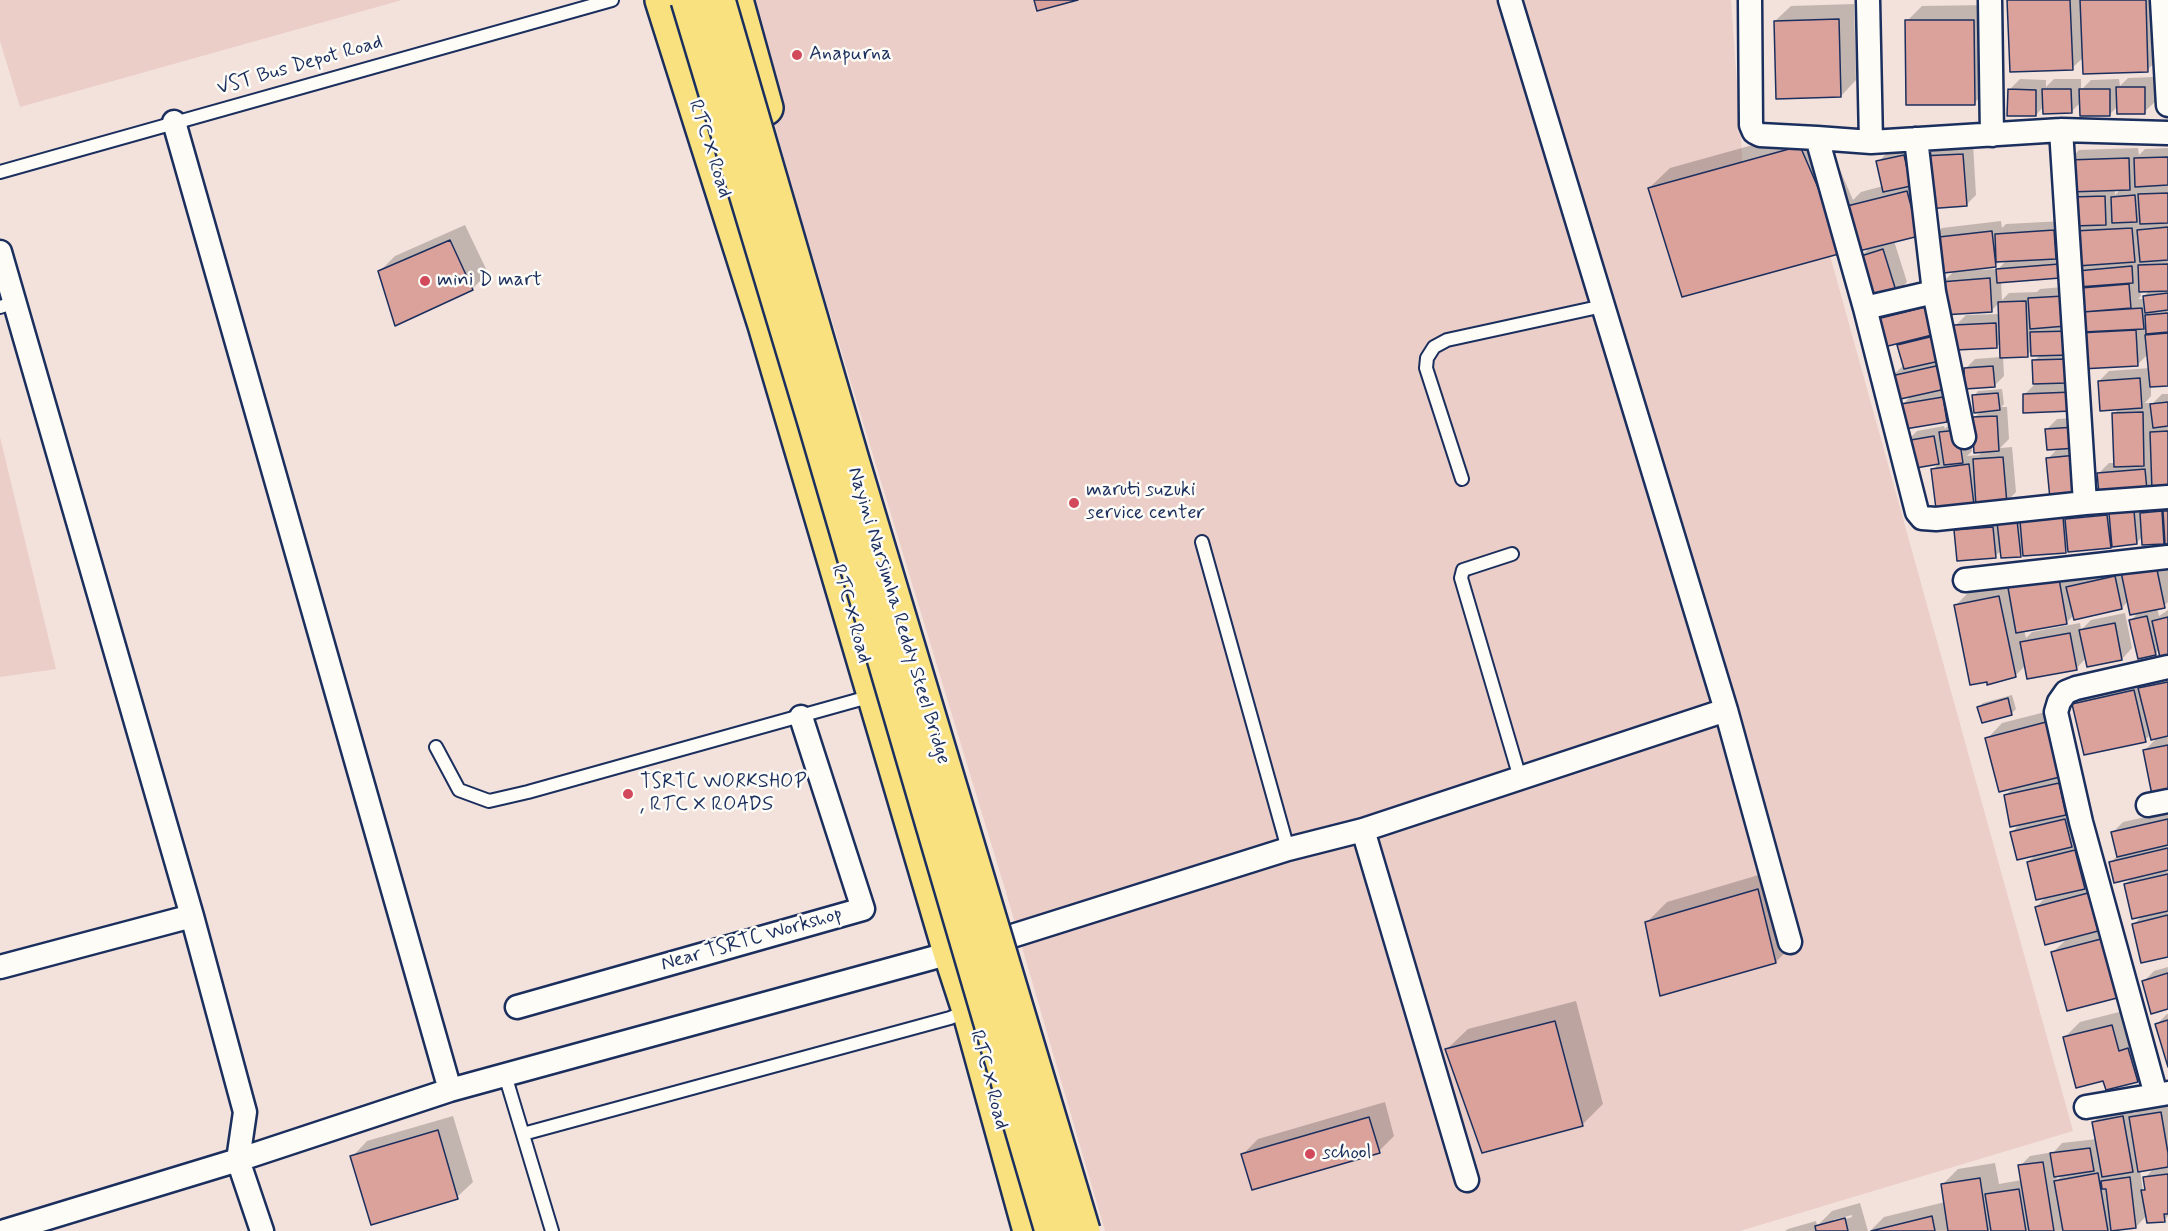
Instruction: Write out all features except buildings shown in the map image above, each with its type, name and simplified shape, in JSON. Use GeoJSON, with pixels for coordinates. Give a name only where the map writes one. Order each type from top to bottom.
{"type":"FeatureCollection","features":[{"type":"Feature","properties":{"kind":"main road","name":"RTC X Road"},"geometry":{"type":"LineString","coordinates":[[662,0],[765,325],[873,696],[969,1010],[1030,1231]]}},
{"type":"Feature","properties":{"kind":"main road","name":"Nayini Narsimha Reddy Steel Bridge"},"geometry":{"type":"LineString","coordinates":[[688,0],[831,476],[1052,1231]]}},
{"type":"Feature","properties":{"kind":"main road","name":"Nayini Narsimha Reddy Steel Bridge"},"geometry":{"type":"LineString","coordinates":[[718,0],[852,460],[1083,1231]]}},
{"type":"Feature","properties":{"kind":"main road"},"geometry":{"type":"LineString","coordinates":[[736,0],[864,454],[1097,1231]]}},
{"type":"Feature","properties":{"kind":"street"},"geometry":{"type":"LineString","coordinates":[[1510,0],[1726,710],[1790,942]]}},
{"type":"Feature","properties":{"kind":"street"},"geometry":{"type":"LineString","coordinates":[[1750,0],[1750,125],[1754,132],[1760,135],[1871,142],[2061,130],[2168,133]]}},
{"type":"Feature","properties":{"kind":"street"},"geometry":{"type":"LineString","coordinates":[[1868,0],[1871,142]]}},
{"type":"Feature","properties":{"kind":"street"},"geometry":{"type":"LineString","coordinates":[[1990,0],[1992,135]]}},
{"type":"Feature","properties":{"kind":"street"},"geometry":{"type":"LineString","coordinates":[[2162,0],[2168,105]]}},
{"type":"Feature","properties":{"kind":"street"},"geometry":{"type":"LineString","coordinates":[[174,122],[450,1090]]}},
{"type":"Feature","properties":{"kind":"street"},"geometry":{"type":"LineString","coordinates":[[2061,130],[2085,503]]}},
{"type":"Feature","properties":{"kind":"street"},"geometry":{"type":"LineString","coordinates":[[1817,138],[1865,308],[1917,512],[1922,518],[1936,519],[2085,503],[2168,497]]}},
{"type":"Feature","properties":{"kind":"street"},"geometry":{"type":"LineString","coordinates":[[1916,139],[1934,292],[1964,437]]}},
{"type":"Feature","properties":{"kind":"street"},"geometry":{"type":"LineString","coordinates":[[0,252],[7,305],[192,916],[245,1112],[238,1160],[262,1231]]}},
{"type":"Feature","properties":{"kind":"street"},"geometry":{"type":"LineString","coordinates":[[1865,308],[1934,292]]}},
{"type":"Feature","properties":{"kind":"street"},"geometry":{"type":"LineString","coordinates":[[1965,580],[2168,556]]}},
{"type":"Feature","properties":{"kind":"street"},"geometry":{"type":"LineString","coordinates":[[2086,1107],[2162,1094],[2081,822],[2056,712],[2066,692],[2168,667]]}},
{"type":"Feature","properties":{"kind":"street"},"geometry":{"type":"LineString","coordinates":[[4,1231],[238,1160],[450,1090],[1009,937],[1288,849],[1363,830],[1726,710]]}},
{"type":"Feature","properties":{"kind":"street","name":"Near TSRTC Workshop"},"geometry":{"type":"LineString","coordinates":[[517,1007],[863,909],[801,717]]}},
{"type":"Feature","properties":{"kind":"street"},"geometry":{"type":"LineString","coordinates":[[1363,830],[1467,1180]]}},
{"type":"Feature","properties":{"kind":"street"},"geometry":{"type":"LineString","coordinates":[[0,967],[192,916]]}},
{"type":"Feature","properties":{"kind":"lane","name":"VST Bus Depot Road"},"geometry":{"type":"LineString","coordinates":[[0,172],[612,0]]}},
{"type":"Feature","properties":{"kind":"lane"},"geometry":{"type":"LineString","coordinates":[[1462,479],[1426,368],[1427,358],[1434,347],[1447,340],[1603,306]]}},
{"type":"Feature","properties":{"kind":"lane"},"geometry":{"type":"LineString","coordinates":[[1202,542],[1288,849]]}},
{"type":"Feature","properties":{"kind":"lane"},"geometry":{"type":"LineString","coordinates":[[1512,554],[1462,570],[1461,578],[1520,778]]}},
{"type":"Feature","properties":{"kind":"lane"},"geometry":{"type":"LineString","coordinates":[[436,747],[459,790],[489,801],[873,696]]}},
{"type":"Feature","properties":{"kind":"lane"},"geometry":{"type":"LineString","coordinates":[[523,1134],[950,1018],[969,1010]]}},
{"type":"Feature","properties":{"kind":"lane"},"geometry":{"type":"LineString","coordinates":[[505,1075],[552,1231]]}},
{"type":"Feature","properties":{"kind":"shaded area"},"geometry":{"type":"Polygon","coordinates":[[[0,0],[402,0],[20,107],[0,41],[0,0]]]}},
{"type":"Feature","properties":{"kind":"shaded area"},"geometry":{"type":"Polygon","coordinates":[[[740,0],[1731,0],[1743,167],[1806,169],[2073,1131],[1740,1231],[1105,1231],[1005,889],[799,212],[740,0]]]}},
{"type":"Feature","properties":{"kind":"shaded area"},"geometry":{"type":"Polygon","coordinates":[[[0,437],[56,669],[0,677],[0,437]]]}},
{"type":"Feature","properties":{"kind":"place","name":"Anapurna"},"geometry":{"type":"Point","coordinates":[797,55]}},
{"type":"Feature","properties":{"kind":"place","name":"mini D mart"},"geometry":{"type":"Point","coordinates":[425,281]}},
{"type":"Feature","properties":{"kind":"place","name":"maruti suzuki service center"},"geometry":{"type":"Point","coordinates":[1074,503]}},
{"type":"Feature","properties":{"kind":"place","name":"TSRTC WORKSHOP , RTC X ROADS"},"geometry":{"type":"Point","coordinates":[628,794]}},
{"type":"Feature","properties":{"kind":"place","name":"school"},"geometry":{"type":"Point","coordinates":[1310,1154]}}]}
